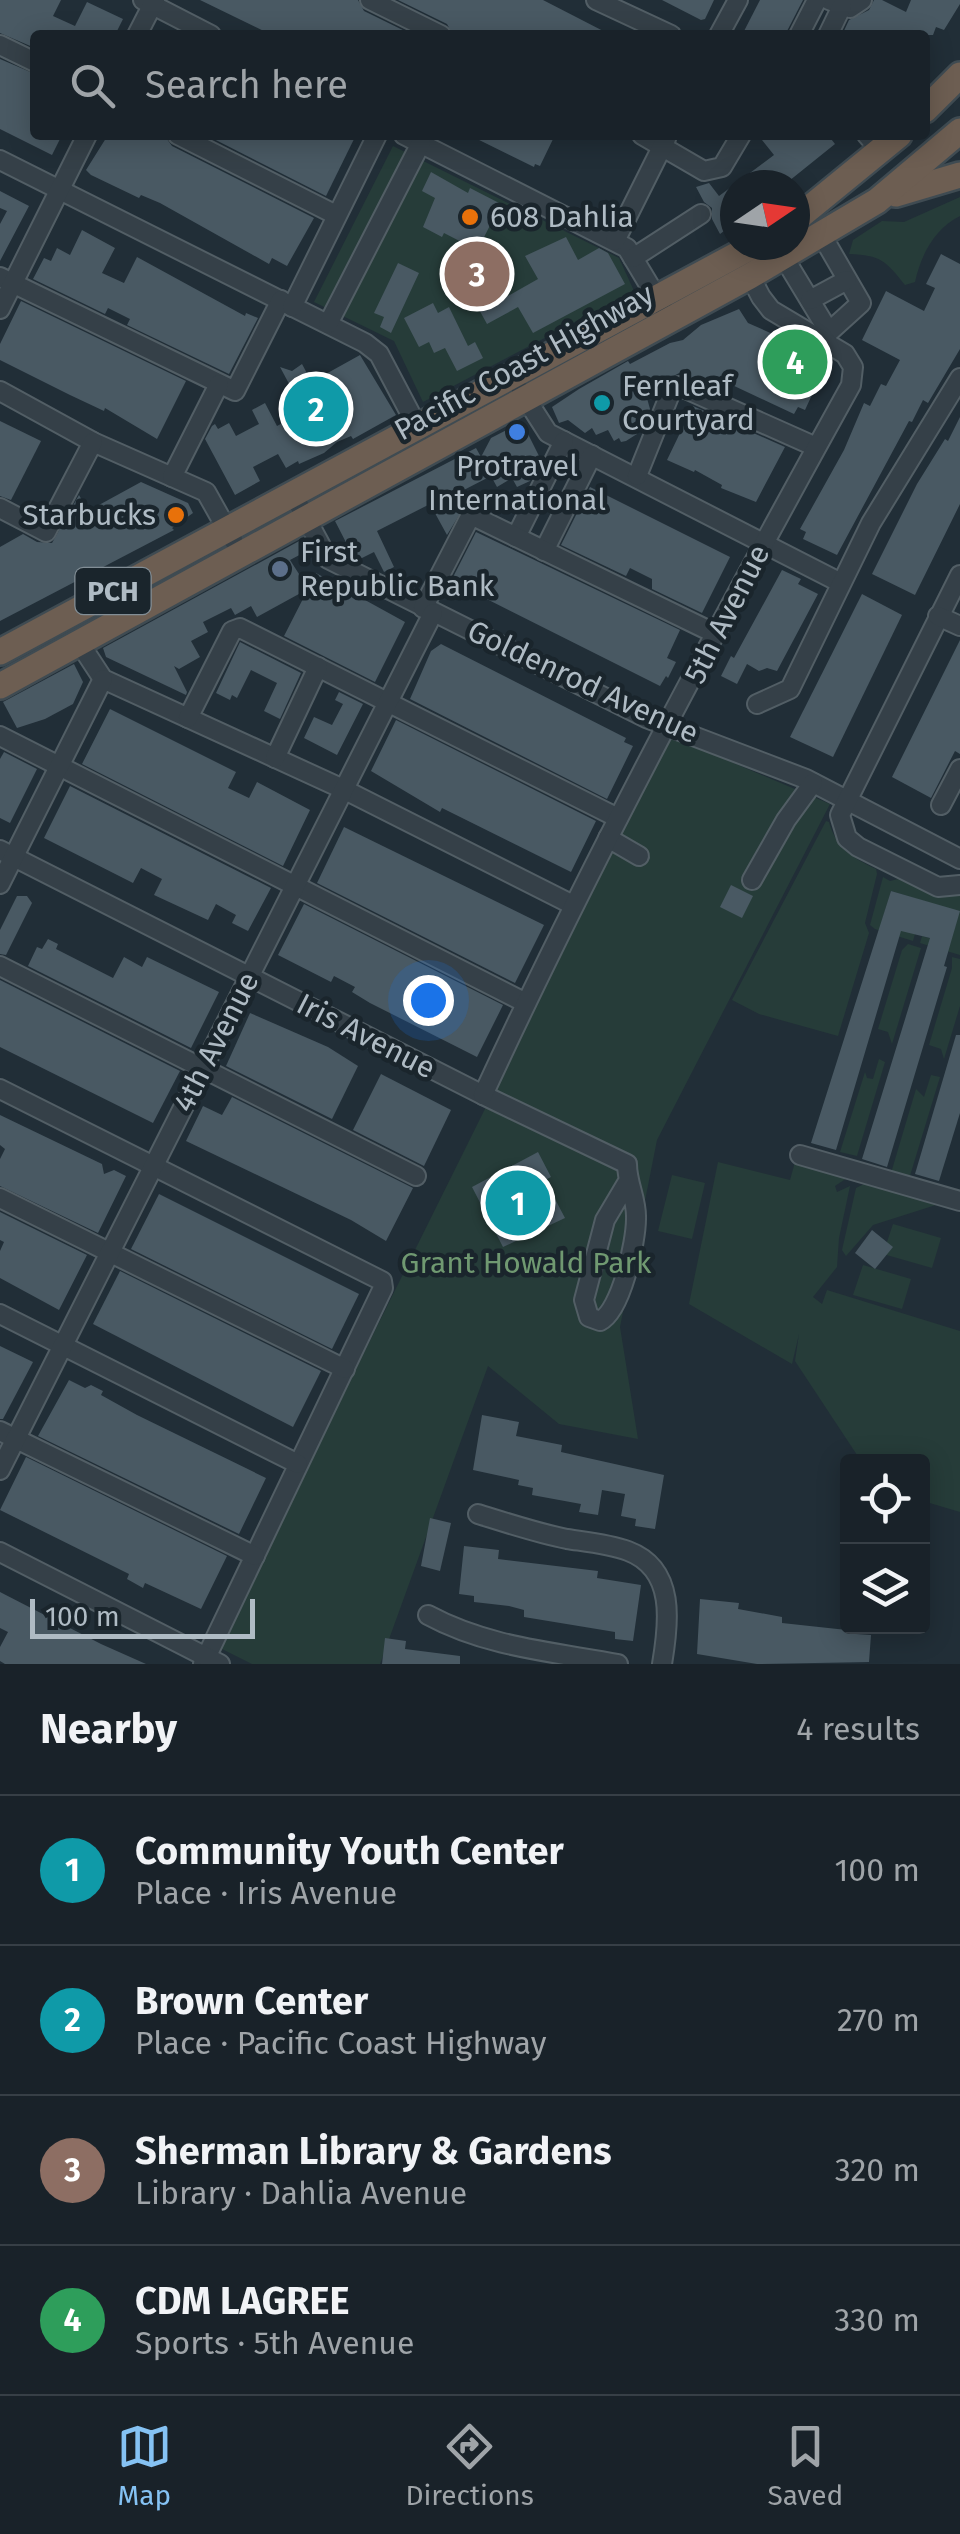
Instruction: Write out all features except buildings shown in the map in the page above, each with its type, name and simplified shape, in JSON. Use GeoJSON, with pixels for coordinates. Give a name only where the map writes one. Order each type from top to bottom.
{"type":"FeatureCollection","features":[{"type":"Feature","properties":{"kind":"highway"},"geometry":{"type":"LineString","coordinates":[[930,105],[960,75]]}},
{"type":"Feature","properties":{"kind":"highway","name":"Pacific Coast Highway"},"geometry":{"type":"LineString","coordinates":[[810,241],[878,201],[960,131]]}},
{"type":"Feature","properties":{"kind":"highway"},"geometry":{"type":"LineString","coordinates":[[810,206],[882,141]]}},
{"type":"Feature","properties":{"kind":"highway"},"geometry":{"type":"LineString","coordinates":[[878,201],[960,175]]}},
{"type":"Feature","properties":{"kind":"highway","name":"Pacific Coast Highway"},"geometry":{"type":"LineString","coordinates":[[0,686],[306,519],[518,386],[663,308],[732,260]]}},
{"type":"Feature","properties":{"kind":"highway","name":"Pacific Coast Highway"},"geometry":{"type":"LineString","coordinates":[[663,308],[750,276],[777,260]]}},
{"type":"Feature","properties":{"kind":"highway","name":"Pacific Coast Highway"},"geometry":{"type":"LineString","coordinates":[[0,652],[418,428],[518,386]]}},
{"type":"Feature","properties":{"kind":"street"},"geometry":{"type":"LineString","coordinates":[[370,0],[431,30]]}},
{"type":"Feature","properties":{"kind":"street"},"geometry":{"type":"LineString","coordinates":[[596,0],[660,30]]}},
{"type":"Feature","properties":{"kind":"street"},"geometry":{"type":"LineString","coordinates":[[722,30],[738,0]]}},
{"type":"Feature","properties":{"kind":"street"},"geometry":{"type":"LineString","coordinates":[[802,30],[817,0]]}},
{"type":"Feature","properties":{"kind":"street"},"geometry":{"type":"LineString","coordinates":[[829,30],[835,3],[856,6],[862,0]]}},
{"type":"Feature","properties":{"kind":"street"},"geometry":{"type":"LineString","coordinates":[[139,30],[150,2],[202,30]]}},
{"type":"Feature","properties":{"kind":"street"},"geometry":{"type":"LineString","coordinates":[[0,45],[30,60]]}},
{"type":"Feature","properties":{"kind":"street"},"geometry":{"type":"LineString","coordinates":[[0,309],[7,280],[84,140]]}},
{"type":"Feature","properties":{"kind":"street"},"geometry":{"type":"LineString","coordinates":[[188,140],[336,216]]}},
{"type":"Feature","properties":{"kind":"street"},"geometry":{"type":"LineString","coordinates":[[7,280],[235,391],[336,216],[374,140]]}},
{"type":"Feature","properties":{"kind":"street"},"geometry":{"type":"LineString","coordinates":[[328,324],[412,140]]}},
{"type":"Feature","properties":{"kind":"street"},"geometry":{"type":"LineString","coordinates":[[414,140],[627,248],[663,308]]}},
{"type":"Feature","properties":{"kind":"street"},"geometry":{"type":"LineString","coordinates":[[615,242],[666,140],[704,171],[722,167],[737,140]]}},
{"type":"Feature","properties":{"kind":"street"},"geometry":{"type":"LineString","coordinates":[[0,160],[328,324],[379,354],[418,428]]}},
{"type":"Feature","properties":{"kind":"street"},"geometry":{"type":"LineString","coordinates":[[633,258],[701,214]]}},
{"type":"Feature","properties":{"kind":"street"},"geometry":{"type":"LineString","coordinates":[[786,260],[827,337],[861,303],[821,234]]}},
{"type":"Feature","properties":{"kind":"street","name":"5th Avenue"},"geometry":{"type":"LineString","coordinates":[[483,1095],[618,818],[851,385],[853,367],[846,354],[827,337],[772,310],[760,297],[750,276]]}},
{"type":"Feature","properties":{"kind":"street"},"geometry":{"type":"LineString","coordinates":[[810,300],[847,280]]}},
{"type":"Feature","properties":{"kind":"street"},"geometry":{"type":"LineString","coordinates":[[757,704],[790,689],[871,523],[960,378]]}},
{"type":"Feature","properties":{"kind":"street"},"geometry":{"type":"LineString","coordinates":[[172,477],[219,384]]}},
{"type":"Feature","properties":{"kind":"street"},"geometry":{"type":"LineString","coordinates":[[518,386],[548,433],[841,583]]}},
{"type":"Feature","properties":{"kind":"street"},"geometry":{"type":"LineString","coordinates":[[637,476],[672,388],[679,386],[816,447]]}},
{"type":"Feature","properties":{"kind":"street"},"geometry":{"type":"LineString","coordinates":[[0,391],[93,442],[206,492],[241,555]]}},
{"type":"Feature","properties":{"kind":"street"},"geometry":{"type":"LineString","coordinates":[[564,441],[516,537],[716,634]]}},
{"type":"Feature","properties":{"kind":"street"},"geometry":{"type":"LineString","coordinates":[[0,508],[46,532],[93,442]]}},
{"type":"Feature","properties":{"kind":"street"},"geometry":{"type":"LineString","coordinates":[[544,551],[592,455]]}},
{"type":"Feature","properties":{"kind":"street","name":"Goldenrod Avenue"},"geometry":{"type":"LineString","coordinates":[[294,494],[328,559],[668,728],[690,733],[813,783],[960,858]]}},
{"type":"Feature","properties":{"kind":"street","name":"4th Avenue"},"geometry":{"type":"LineString","coordinates":[[0,1470],[8,1435],[63,1346],[249,978],[388,701],[471,515],[516,537]]}},
{"type":"Feature","properties":{"kind":"street"},"geometry":{"type":"LineString","coordinates":[[958,886],[938,888],[858,847],[847,838],[840,815],[960,575]]}},
{"type":"Feature","properties":{"kind":"street"},"geometry":{"type":"LineString","coordinates":[[938,616],[960,626]]}},
{"type":"Feature","properties":{"kind":"street"},"geometry":{"type":"LineString","coordinates":[[188,718],[236,628],[618,818]]}},
{"type":"Feature","properties":{"kind":"street"},"geometry":{"type":"LineString","coordinates":[[80,644],[103,679],[343,789],[573,905]]}},
{"type":"Feature","properties":{"kind":"street"},"geometry":{"type":"LineString","coordinates":[[275,758],[318,666]]}},
{"type":"Feature","properties":{"kind":"street"},"geometry":{"type":"LineString","coordinates":[[0,884],[7,853],[59,767],[103,679]]}},
{"type":"Feature","properties":{"kind":"street"},"geometry":{"type":"LineString","coordinates":[[0,736],[526,1003]]}},
{"type":"Feature","properties":{"kind":"street"},"geometry":{"type":"LineString","coordinates":[[942,805],[960,769]]}},
{"type":"Feature","properties":{"kind":"street"},"geometry":{"type":"LineString","coordinates":[[752,880],[786,820],[813,783]]}},
{"type":"Feature","properties":{"kind":"street"},"geometry":{"type":"LineString","coordinates":[[608,838],[639,856]]}},
{"type":"Feature","properties":{"kind":"street","name":"Iris Avenue"},"geometry":{"type":"LineString","coordinates":[[7,853],[483,1095],[627,1174]]}},
{"type":"Feature","properties":{"kind":"street"},"geometry":{"type":"LineString","coordinates":[[0,966],[416,1176]]}},
{"type":"Feature","properties":{"kind":"street"},"geometry":{"type":"LineString","coordinates":[[0,1089],[382,1281],[383,1288],[266,1532],[210,1662],[0,1552]]}},
{"type":"Feature","properties":{"kind":"street"},"geometry":{"type":"LineString","coordinates":[[800,1156],[960,1201]]}},
{"type":"Feature","properties":{"kind":"street"},"geometry":{"type":"LineString","coordinates":[[627,1174],[635,1201],[633,1238],[626,1273],[610,1315],[600,1321],[589,1317],[584,1300],[605,1220],[627,1174]]}},
{"type":"Feature","properties":{"kind":"street"},"geometry":{"type":"LineString","coordinates":[[0,1198],[345,1370]]}},
{"type":"Feature","properties":{"kind":"street"},"geometry":{"type":"LineString","coordinates":[[0,1314],[298,1464]]}},
{"type":"Feature","properties":{"kind":"street"},"geometry":{"type":"LineString","coordinates":[[8,1435],[255,1556]]}},
{"type":"Feature","properties":{"kind":"street"},"geometry":{"type":"LineString","coordinates":[[478,1514],[629,1551],[648,1563],[661,1579],[668,1602],[662,1664]]}},
{"type":"Feature","properties":{"kind":"street"},"geometry":{"type":"LineString","coordinates":[[428,1615],[455,1630],[551,1658],[618,1664]]}},
{"type":"Feature","properties":{"kind":"green space"},"geometry":{"type":"Polygon","coordinates":[[[393,146],[619,258],[634,291],[423,402],[394,341],[314,302],[393,146]]]}},
{"type":"Feature","properties":{"kind":"green space"},"geometry":{"type":"Polygon","coordinates":[[[960,197],[960,216],[930,244],[915,282],[905,285],[876,258],[849,254],[853,240],[882,221],[904,222],[960,197]]]}},
{"type":"Feature","properties":{"kind":"green space","name":"Grant Howald Park"},"geometry":{"type":"Polygon","coordinates":[[[670,736],[830,804],[657,1140],[620,1327],[638,1439],[559,1424],[488,1366],[380,1664],[252,1664],[218,1647],[670,736]]]}},
{"type":"Feature","properties":{"kind":"green space"},"geometry":{"type":"Polygon","coordinates":[[[826,821],[841,845],[876,869],[877,874],[865,923],[869,933],[838,1036],[759,1014],[732,1000],[826,821]]]}},
{"type":"Feature","properties":{"kind":"green space"},"geometry":{"type":"Polygon","coordinates":[[[883,877],[890,881],[898,879],[931,894],[960,893],[960,955],[920,943],[922,936],[950,944],[959,912],[891,891],[881,924],[915,934],[913,941],[870,925],[883,877]]]}},
{"type":"Feature","properties":{"kind":"green space"},"geometry":{"type":"Polygon","coordinates":[[[908,944],[921,948],[892,1044],[888,1032],[878,1029],[902,950],[908,944]]]}},
{"type":"Feature","properties":{"kind":"green space"},"geometry":{"type":"Polygon","coordinates":[[[952,957],[960,959],[960,1006],[944,1059],[941,1049],[929,1045],[952,957]]]}},
{"type":"Feature","properties":{"kind":"green space"},"geometry":{"type":"Polygon","coordinates":[[[879,1059],[885,1062],[857,1156],[840,1152],[865,1072],[867,1078],[873,1079],[879,1059]]]}},
{"type":"Feature","properties":{"kind":"green space"},"geometry":{"type":"Polygon","coordinates":[[[931,1075],[940,1077],[909,1179],[891,1173],[916,1089],[924,1097],[931,1075]]]}},
{"type":"Feature","properties":{"kind":"green space"},"geometry":{"type":"Polygon","coordinates":[[[718,1162],[790,1180],[795,1162],[847,1178],[835,1186],[837,1192],[850,1186],[837,1267],[813,1297],[822,1304],[827,1290],[960,1331],[960,1512],[930,1503],[930,1454],[856,1454],[795,1361],[799,1334],[792,1364],[689,1304],[718,1162]]]}},
{"type":"Feature","properties":{"kind":"green space"},"geometry":{"type":"Polygon","coordinates":[[[672,1175],[705,1183],[692,1239],[658,1231],[672,1175]]]}},
{"type":"Feature","properties":{"kind":"green space"},"geometry":{"type":"Polygon","coordinates":[[[868,1182],[939,1204],[873,1225],[846,1256],[842,1250],[856,1188],[868,1182]]]}},
{"type":"Feature","properties":{"kind":"green space"},"geometry":{"type":"Polygon","coordinates":[[[893,1224],[941,1238],[932,1268],[883,1254],[893,1224]]]}},
{"type":"Feature","properties":{"kind":"green space"},"geometry":{"type":"Polygon","coordinates":[[[863,1265],[911,1279],[902,1309],[853,1295],[863,1265]]]}},
{"type":"Feature","properties":{"kind":"place","name":"608 Dahlia"},"geometry":{"type":"Point","coordinates":[470,217]}},
{"type":"Feature","properties":{"kind":"place","name":"Sherman Library & Gardens"},"geometry":{"type":"Point","coordinates":[477,274]}},
{"type":"Feature","properties":{"kind":"place","name":"CDM LAGREE"},"geometry":{"type":"Point","coordinates":[795,362]}},
{"type":"Feature","properties":{"kind":"place","name":"Fernleaf Courtyard"},"geometry":{"type":"Point","coordinates":[602,403]}},
{"type":"Feature","properties":{"kind":"place","name":"Brown Center"},"geometry":{"type":"Point","coordinates":[316,409]}},
{"type":"Feature","properties":{"kind":"place","name":"Protravel International"},"geometry":{"type":"Point","coordinates":[517,432]}},
{"type":"Feature","properties":{"kind":"place","name":"Starbucks"},"geometry":{"type":"Point","coordinates":[176,515]}},
{"type":"Feature","properties":{"kind":"place","name":"First Republic Bank"},"geometry":{"type":"Point","coordinates":[280,569]}},
{"type":"Feature","properties":{"kind":"place","name":"Community Youth Center"},"geometry":{"type":"Point","coordinates":[518,1203]}}]}
